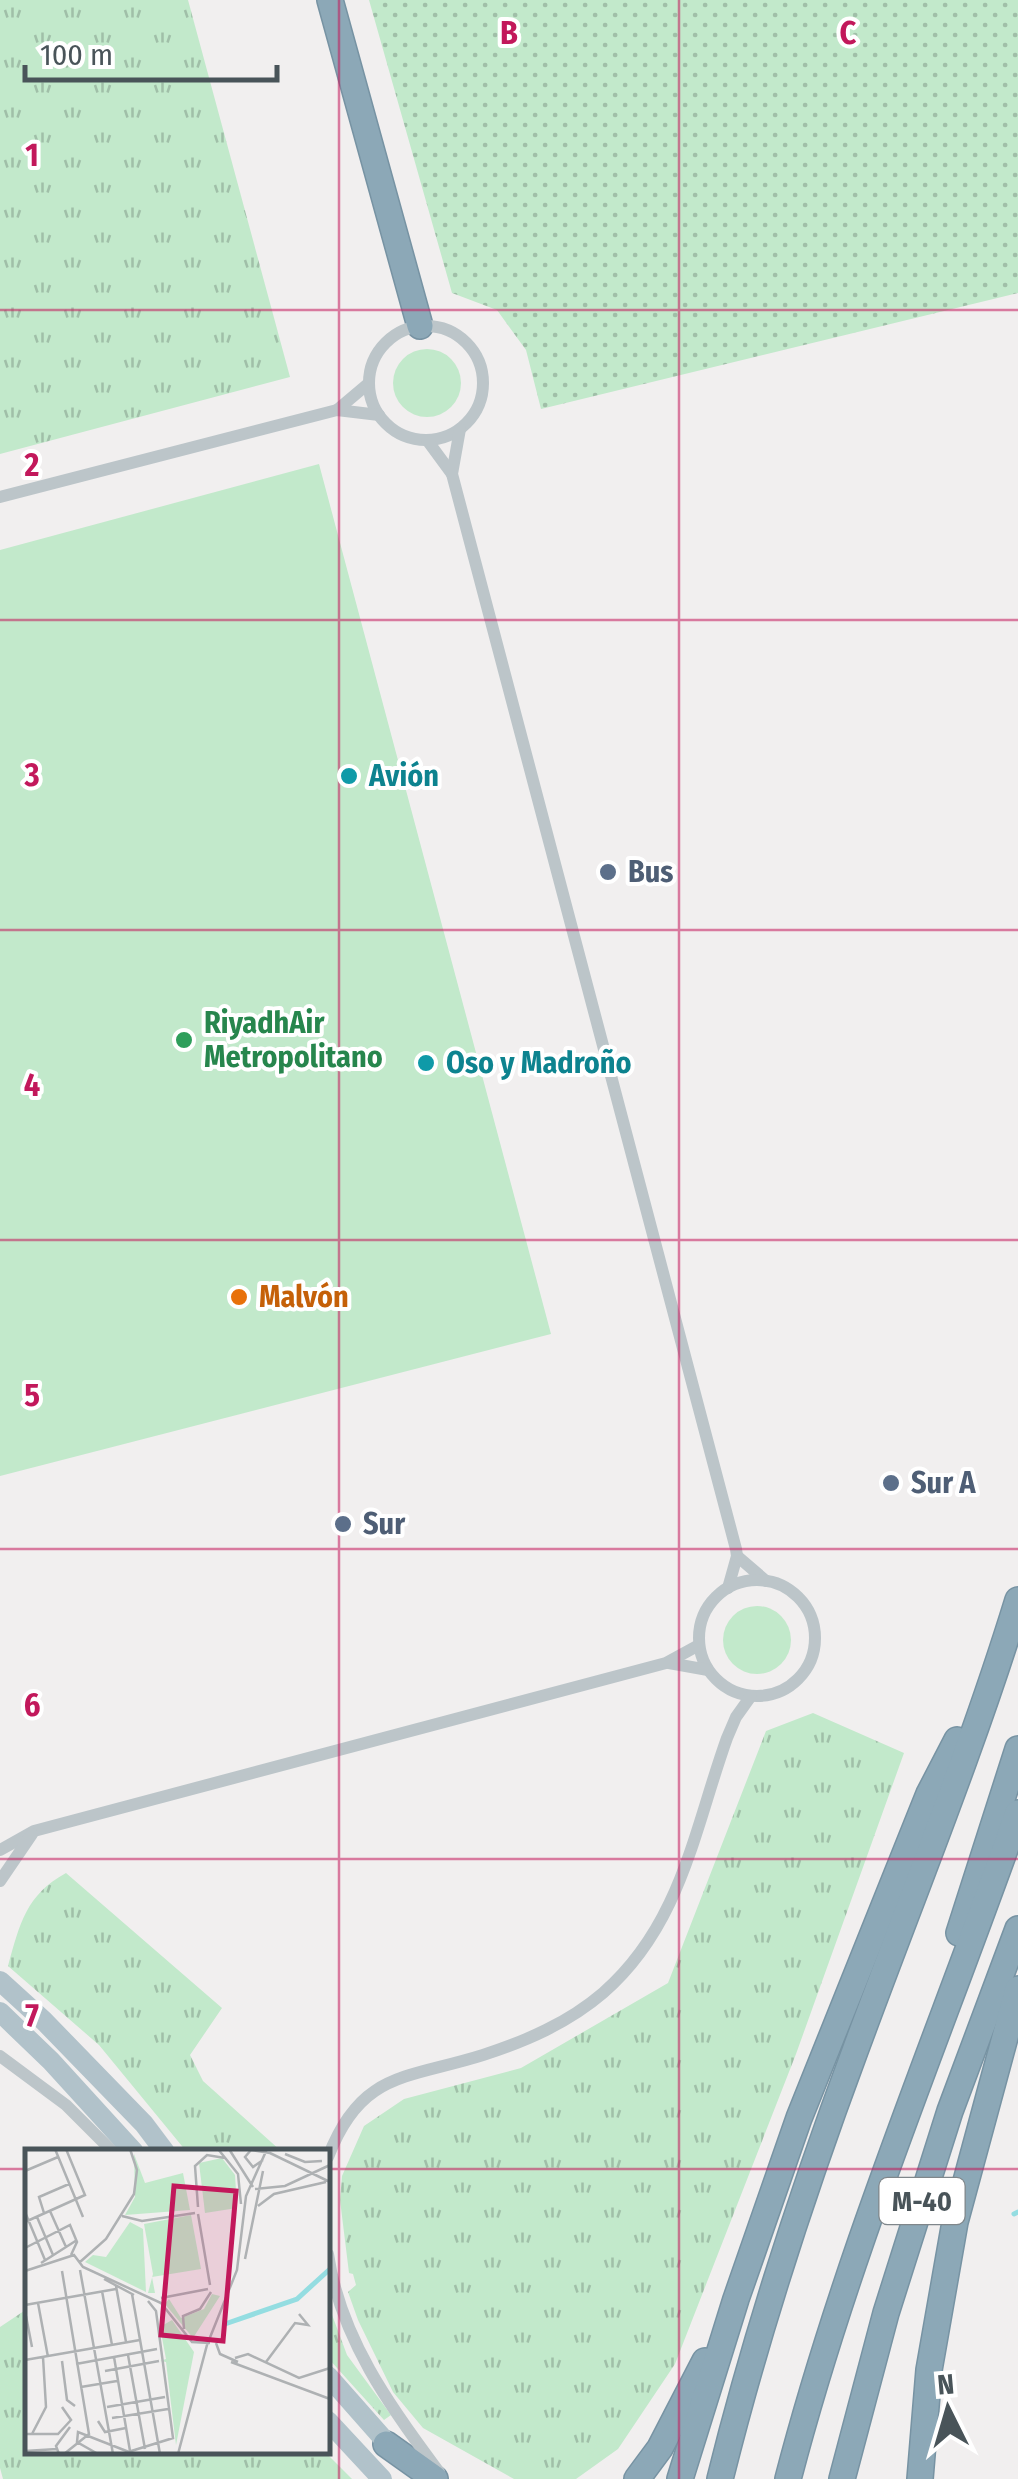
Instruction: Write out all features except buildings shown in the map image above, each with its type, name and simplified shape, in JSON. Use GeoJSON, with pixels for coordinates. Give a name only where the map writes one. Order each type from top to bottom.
{"type":"FeatureCollection","features":[{"type":"Feature","properties":{"kind":"highway"},"geometry":{"type":"LineString","coordinates":[[330,0],[420,326]]}},
{"type":"Feature","properties":{"kind":"highway"},"geometry":{"type":"LineString","coordinates":[[720,2479],[780,2268],[828,2126],[1001,1656],[1018,1600]]}},
{"type":"Feature","properties":{"kind":"highway"},"geometry":{"type":"LineString","coordinates":[[680,2479],[793,2134],[929,1794],[1001,1656]]}},
{"type":"Feature","properties":{"kind":"highway"},"geometry":{"type":"LineString","coordinates":[[902,2119],[1018,1749]]}},
{"type":"Feature","properties":{"kind":"highway","name":"M-40"},"geometry":{"type":"LineString","coordinates":[[788,2479],[839,2300],[902,2119],[965,1962],[1018,1813]]}},
{"type":"Feature","properties":{"kind":"highway","name":"M-40"},"geometry":{"type":"LineString","coordinates":[[842,2479],[886,2312],[944,2130],[1018,1929]]}},
{"type":"Feature","properties":{"kind":"highway"},"geometry":{"type":"LineString","coordinates":[[920,2479],[929,2370],[955,2222],[1018,1988]]}},
{"type":"Feature","properties":{"kind":"highway"},"geometry":{"type":"LineString","coordinates":[[638,2479],[660,2448],[736,2299]]}},
{"type":"Feature","properties":{"kind":"highway"},"geometry":{"type":"LineString","coordinates":[[386,2444],[435,2479]]}},
{"type":"Feature","properties":{"kind":"main road"},"geometry":{"type":"LineString","coordinates":[[0,1981],[132,2112],[163,2149]]}},
{"type":"Feature","properties":{"kind":"main road"},"geometry":{"type":"LineString","coordinates":[[0,2012],[131,2149]]}},
{"type":"Feature","properties":{"kind":"main road"},"geometry":{"type":"LineString","coordinates":[[330,2378],[422,2479]]}},
{"type":"Feature","properties":{"kind":"main road"},"geometry":{"type":"LineString","coordinates":[[330,2422],[382,2479]]}},
{"type":"Feature","properties":{"kind":"street"},"geometry":{"type":"LineString","coordinates":[[420,326],[456,334],[470,346],[480,362],[484,381],[473,416],[460,429],[428,440],[409,437],[392,428],[379,415],[369,383],[379,352],[390,339],[420,326]]}},
{"type":"Feature","properties":{"kind":"street"},"geometry":{"type":"LineString","coordinates":[[337,410],[369,383]]}},
{"type":"Feature","properties":{"kind":"street"},"geometry":{"type":"LineString","coordinates":[[0,497],[337,410],[379,415]]}},
{"type":"Feature","properties":{"kind":"street"},"geometry":{"type":"LineString","coordinates":[[452,474],[460,429]]}},
{"type":"Feature","properties":{"kind":"street"},"geometry":{"type":"LineString","coordinates":[[428,440],[452,474],[738,1556],[728,1588],[705,1612],[699,1645],[708,1670],[734,1692],[768,1695],[784,1689],[809,1664],[814,1647],[809,1612],[784,1587],[754,1580],[728,1588]]}},
{"type":"Feature","properties":{"kind":"street"},"geometry":{"type":"LineString","coordinates":[[738,1556],[767,1582]]}},
{"type":"Feature","properties":{"kind":"street"},"geometry":{"type":"LineString","coordinates":[[0,1850],[34,1831],[666,1662],[699,1645]]}},
{"type":"Feature","properties":{"kind":"street"},"geometry":{"type":"LineString","coordinates":[[666,1662],[708,1670]]}},
{"type":"Feature","properties":{"kind":"street"},"geometry":{"type":"LineString","coordinates":[[330,2150],[352,2110],[378,2086],[397,2077],[483,2055],[562,2024],[604,1992],[662,1922],[680,1885],[736,1717],[751,1696]]}},
{"type":"Feature","properties":{"kind":"street"},"geometry":{"type":"LineString","coordinates":[[0,1882],[34,1831]]}},
{"type":"Feature","properties":{"kind":"street"},"geometry":{"type":"LineString","coordinates":[[0,2056],[66,2105],[110,2149]]}},
{"type":"Feature","properties":{"kind":"street"},"geometry":{"type":"LineString","coordinates":[[330,2262],[342,2307],[374,2378],[445,2479]]}},
{"type":"Feature","properties":{"kind":"green space"},"geometry":{"type":"Polygon","coordinates":[[[0,0],[188,0],[290,377],[0,454],[0,0]]]}},
{"type":"Feature","properties":{"kind":"green space"},"geometry":{"type":"Polygon","coordinates":[[[369,0],[1018,0],[1018,293],[541,409],[526,350],[497,310],[452,293],[369,0]]]}},
{"type":"Feature","properties":{"kind":"green space"},"geometry":{"type":"Polygon","coordinates":[[[427,349],[440,351],[451,359],[459,370],[459,396],[451,407],[440,415],[427,417],[414,415],[403,407],[395,396],[393,383],[395,370],[403,359],[414,351],[427,349]]]}},
{"type":"Feature","properties":{"kind":"green space"},"geometry":{"type":"Polygon","coordinates":[[[319,464],[551,1334],[0,1476],[0,550],[319,464]]]}},
{"type":"Feature","properties":{"kind":"green space"},"geometry":{"type":"Polygon","coordinates":[[[757,1606],[781,1616],[791,1640],[781,1664],[757,1674],[733,1664],[723,1640],[733,1616],[757,1606]]]}},
{"type":"Feature","properties":{"kind":"green space"},"geometry":{"type":"Polygon","coordinates":[[[813,1713],[904,1753],[796,2054],[675,2364],[618,2449],[576,2479],[514,2479],[423,2428],[393,2392],[348,2292],[356,2285],[349,2273],[340,2200],[342,2176],[364,2126],[404,2099],[521,2068],[668,1983],[766,1731],[813,1713]]]}},
{"type":"Feature","properties":{"kind":"green space"},"geometry":{"type":"Polygon","coordinates":[[[66,1873],[222,2008],[190,2055],[203,2081],[279,2149],[184,2149],[99,2045],[8,1966],[21,1923],[33,1901],[66,1873]]]}},
{"type":"Feature","properties":{"kind":"green space"},"geometry":{"type":"Polygon","coordinates":[[[330,2309],[347,2355],[391,2415],[384,2420],[330,2360],[330,2309]]]}},
{"type":"Feature","properties":{"kind":"green space"},"geometry":{"type":"Polygon","coordinates":[[[25,2310],[25,2454],[327,2454],[352,2479],[3,2479],[0,2327],[25,2310]]]}},
{"type":"Feature","properties":{"kind":"waterway"},"geometry":{"type":"LineString","coordinates":[[1014,2214],[1018,2212]]}},
{"type":"Feature","properties":{"kind":"place","name":"Avión"},"geometry":{"type":"Point","coordinates":[349,776]}},
{"type":"Feature","properties":{"kind":"place","name":"Bus"},"geometry":{"type":"Point","coordinates":[608,872]}},
{"type":"Feature","properties":{"kind":"place","name":"RiyadhAir Metropolitano"},"geometry":{"type":"Point","coordinates":[184,1040]}},
{"type":"Feature","properties":{"kind":"place","name":"Oso y Madroño"},"geometry":{"type":"Point","coordinates":[426,1063]}},
{"type":"Feature","properties":{"kind":"place","name":"Malvón"},"geometry":{"type":"Point","coordinates":[239,1297]}},
{"type":"Feature","properties":{"kind":"place","name":"Sur A"},"geometry":{"type":"Point","coordinates":[891,1483]}},
{"type":"Feature","properties":{"kind":"place","name":"Sur"},"geometry":{"type":"Point","coordinates":[343,1524]}}]}
